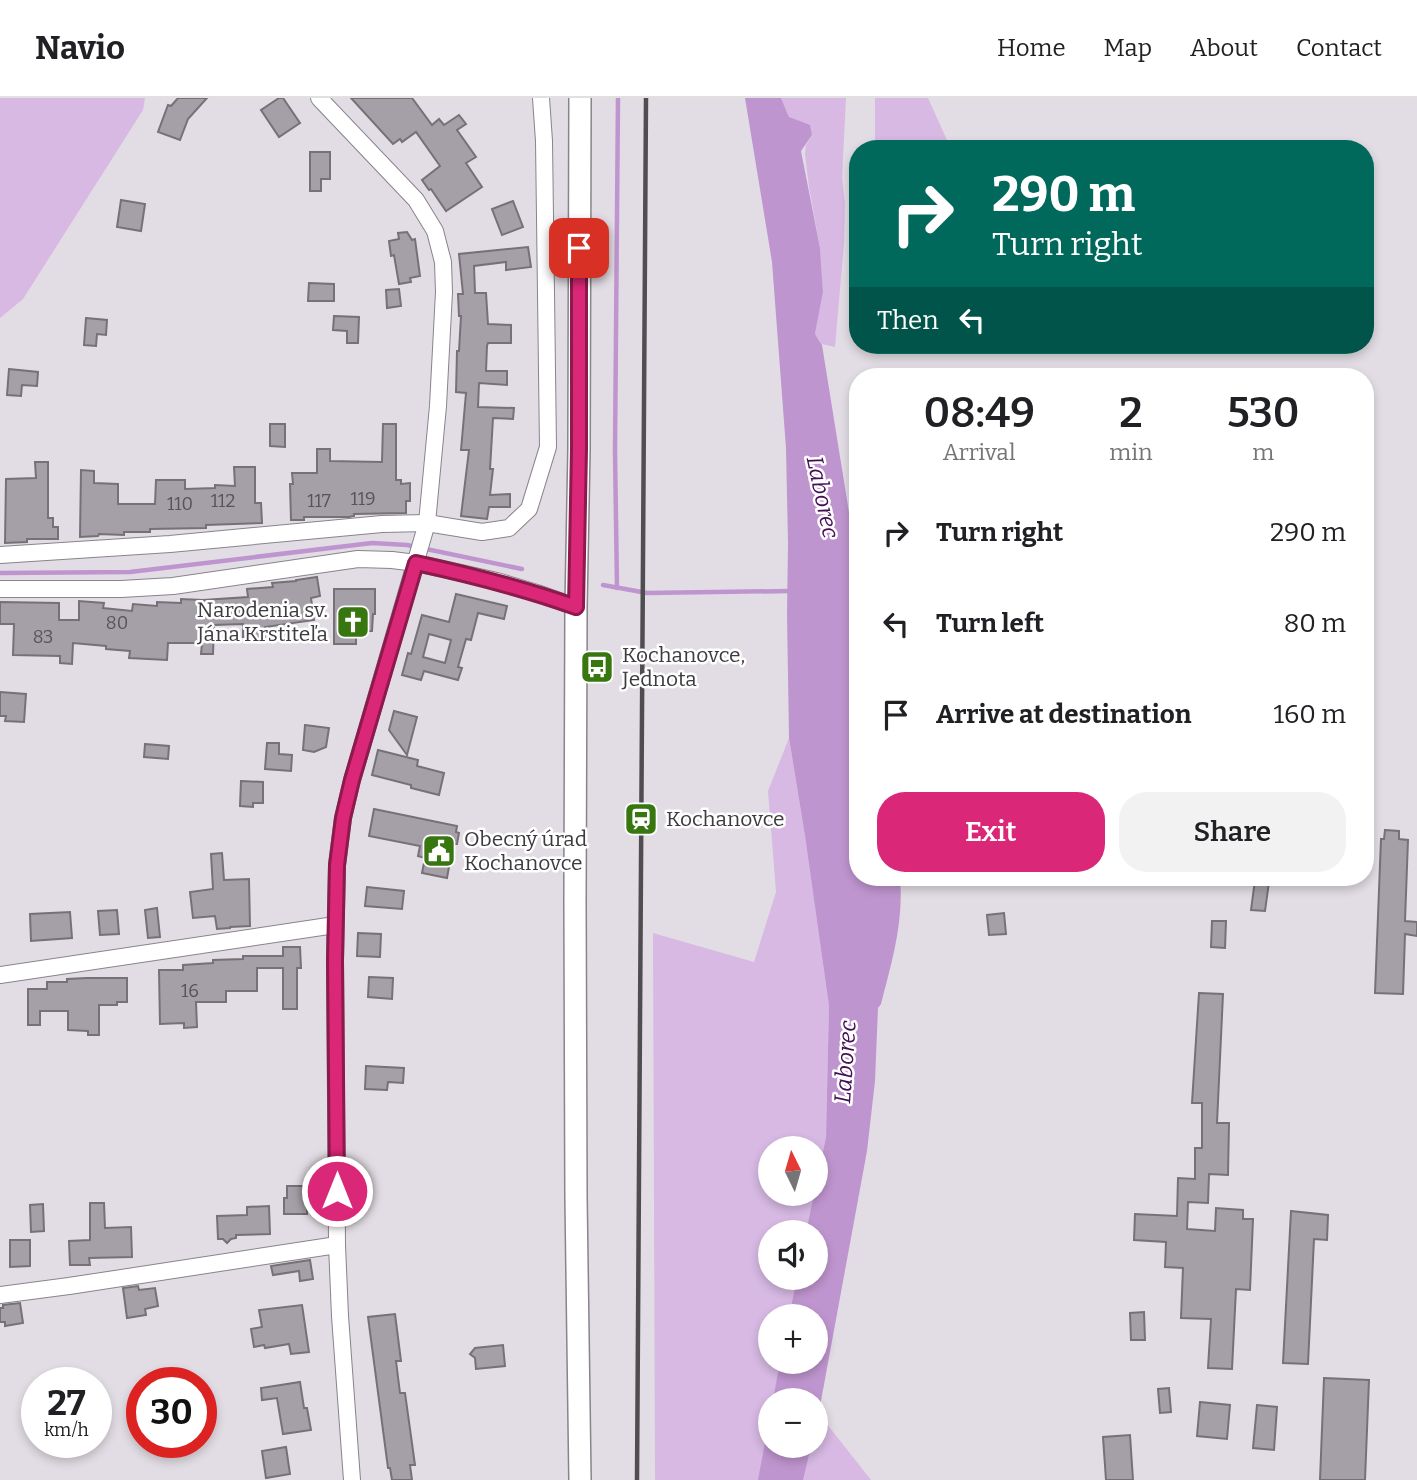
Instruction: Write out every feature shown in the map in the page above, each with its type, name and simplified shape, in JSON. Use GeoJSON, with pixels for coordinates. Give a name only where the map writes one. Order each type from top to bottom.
{"type":"FeatureCollection","features":[{"type":"Feature","properties":{"kind":"main road"},"geometry":{"type":"LineString","coordinates":[[580,98],[576,607],[576,1170],[580,1480]]}},
{"type":"Feature","properties":{"kind":"street"},"geometry":{"type":"LineString","coordinates":[[318,98],[416,200],[435,231],[443,262],[444,292],[438,405],[421,545],[357,762],[343,818],[337,865],[337,1245],[352,1480]]}},
{"type":"Feature","properties":{"kind":"street"},"geometry":{"type":"LineString","coordinates":[[0,589],[173,586],[358,559],[392,560],[421,545],[509,528],[529,509],[548,447],[544,141],[541,98]]}},
{"type":"Feature","properties":{"kind":"street"},"geometry":{"type":"LineString","coordinates":[[0,555],[170,544],[382,524],[497,581],[576,607]]}},
{"type":"Feature","properties":{"kind":"street"},"geometry":{"type":"LineString","coordinates":[[0,975],[335,925]]}},
{"type":"Feature","properties":{"kind":"street"},"geometry":{"type":"LineString","coordinates":[[0,1295],[337,1245]]}},
{"type":"Feature","properties":{"kind":"shaded area"},"geometry":{"type":"Polygon","coordinates":[[[0,98],[145,98],[143,110],[23,299],[0,318],[0,98]]]}},
{"type":"Feature","properties":{"kind":"shaded area"},"geometry":{"type":"Polygon","coordinates":[[[781,98],[846,98],[842,178],[845,204],[844,243],[835,347],[822,344],[815,334],[823,292],[820,248],[805,154],[806,145],[812,135],[789,117],[781,98]]]}},
{"type":"Feature","properties":{"kind":"shaded area"},"geometry":{"type":"Polygon","coordinates":[[[875,98],[928,98],[947,140],[875,140],[875,98]]]}},
{"type":"Feature","properties":{"kind":"shaded area"},"geometry":{"type":"Polygon","coordinates":[[[789,738],[829,1006],[826,1136],[758,1136],[758,1206],[811,1206],[809,1220],[758,1220],[758,1290],[794,1290],[792,1304],[758,1304],[758,1374],[799,1374],[806,1388],[758,1388],[758,1458],[828,1458],[828,1425],[871,1480],[655,1480],[653,933],[754,962],[776,892],[768,791],[789,738]]]}},
{"type":"Feature","properties":{"kind":"water","name":"Laborec"},"geometry":{"type":"Polygon","coordinates":[[[745,98],[781,98],[789,117],[810,125],[812,135],[801,151],[820,248],[823,292],[815,334],[822,345],[849,512],[849,886],[901,886],[896,941],[878,1008],[875,1081],[867,1151],[828,1363],[828,1304],[792,1304],[794,1290],[828,1290],[828,1220],[809,1220],[811,1206],[828,1206],[826,1136],[829,1006],[789,738],[786,448],[772,262],[745,98]]]}},
{"type":"Feature","properties":{"kind":"water"},"geometry":{"type":"Polygon","coordinates":[[[778,1374],[826,1374],[823,1388],[775,1388],[778,1374]]]}},
{"type":"Feature","properties":{"kind":"water"},"geometry":{"type":"Polygon","coordinates":[[[762,1458],[808,1458],[803,1480],[758,1480],[762,1458]]]}},
{"type":"Feature","properties":{"kind":"building"},"geometry":{"type":"Polygon","coordinates":[[[178,98],[207,98],[188,119],[180,140],[158,132],[168,105],[171,106],[178,98]]]}},
{"type":"Feature","properties":{"kind":"building"},"geometry":{"type":"Polygon","coordinates":[[[283,98],[300,123],[279,137],[261,110],[283,98]]]}},
{"type":"Feature","properties":{"kind":"building"},"geometry":{"type":"Polygon","coordinates":[[[351,98],[412,98],[432,125],[439,119],[444,125],[459,115],[466,124],[457,130],[476,157],[466,163],[482,187],[446,211],[422,180],[440,166],[416,132],[402,142],[400,139],[393,144],[351,98]]]}},
{"type":"Feature","properties":{"kind":"building"},"geometry":{"type":"Polygon","coordinates":[[[310,152],[330,152],[330,179],[321,179],[321,191],[310,191],[310,152]]]}},
{"type":"Feature","properties":{"kind":"building"},"geometry":{"type":"Polygon","coordinates":[[[121,200],[145,204],[141,231],[117,227],[121,200]]]}},
{"type":"Feature","properties":{"kind":"building"},"geometry":{"type":"Polygon","coordinates":[[[513,201],[523,227],[502,235],[492,209],[513,201]]]}},
{"type":"Feature","properties":{"kind":"building"},"geometry":{"type":"Polygon","coordinates":[[[407,232],[412,240],[415,239],[420,276],[410,278],[411,282],[399,284],[389,241],[399,239],[398,233],[407,232]]]}},
{"type":"Feature","properties":{"kind":"building"},"geometry":{"type":"Polygon","coordinates":[[[528,247],[531,267],[506,270],[506,262],[474,266],[475,293],[486,293],[488,324],[511,325],[511,343],[488,343],[487,346],[486,371],[507,371],[507,385],[479,383],[478,407],[514,408],[513,419],[493,418],[490,469],[493,469],[490,495],[510,494],[510,507],[489,507],[487,519],[461,516],[469,450],[461,450],[466,393],[456,392],[461,316],[458,294],[463,294],[459,254],[528,247]]]}},
{"type":"Feature","properties":{"kind":"building"},"geometry":{"type":"Polygon","coordinates":[[[309,283],[334,284],[334,301],[308,301],[309,283]]]}},
{"type":"Feature","properties":{"kind":"building"},"geometry":{"type":"Polygon","coordinates":[[[399,289],[401,306],[387,308],[386,290],[399,289]]]}},
{"type":"Feature","properties":{"kind":"building"},"geometry":{"type":"Polygon","coordinates":[[[334,316],[359,317],[358,343],[347,343],[347,331],[333,330],[334,316]]]}},
{"type":"Feature","properties":{"kind":"building"},"geometry":{"type":"Polygon","coordinates":[[[86,318],[107,320],[106,335],[97,334],[96,346],[84,345],[86,318]]]}},
{"type":"Feature","properties":{"kind":"building"},"geometry":{"type":"Polygon","coordinates":[[[9,369],[38,372],[37,386],[22,385],[21,396],[7,395],[9,369]]]}},
{"type":"Feature","properties":{"kind":"building"},"geometry":{"type":"Polygon","coordinates":[[[270,424],[285,424],[285,447],[270,446],[270,424]]]}},
{"type":"Feature","properties":{"kind":"building"},"geometry":{"type":"Polygon","coordinates":[[[383,424],[396,424],[396,480],[401,480],[401,484],[410,483],[410,501],[406,501],[406,513],[304,517],[304,520],[291,520],[292,473],[317,473],[317,449],[330,449],[330,461],[382,462],[383,424]]]}},
{"type":"Feature","properties":{"kind":"building"},"geometry":{"type":"Polygon","coordinates":[[[35,462],[48,462],[48,518],[53,518],[53,527],[58,527],[58,539],[27,539],[27,542],[5,543],[6,479],[36,478],[35,462]]]}},
{"type":"Feature","properties":{"kind":"building"},"geometry":{"type":"Polygon","coordinates":[[[234,467],[255,467],[255,503],[261,503],[262,523],[150,529],[150,532],[124,532],[124,535],[99,534],[80,537],[81,470],[94,471],[94,483],[118,484],[118,504],[155,504],[156,480],[185,480],[185,489],[215,488],[215,485],[235,486],[234,467]]]}},
{"type":"Feature","properties":{"kind":"building"},"geometry":{"type":"Polygon","coordinates":[[[317,577],[320,596],[311,598],[314,620],[265,627],[265,637],[243,637],[243,624],[214,625],[213,654],[201,654],[202,643],[168,643],[167,660],[129,658],[130,651],[73,643],[72,664],[60,663],[60,656],[13,655],[14,624],[0,624],[0,602],[59,603],[59,620],[79,620],[79,601],[104,603],[103,608],[132,611],[133,604],[157,606],[157,602],[181,603],[181,599],[248,597],[247,589],[273,587],[272,583],[317,577]]]}},
{"type":"Feature","properties":{"kind":"building","name":"Narodenia sv. Jána Krstiteľa"},"geometry":{"type":"Polygon","coordinates":[[[334,589],[375,589],[372,631],[356,631],[356,644],[334,644],[334,589]]]}},
{"type":"Feature","properties":{"kind":"building"},"geometry":{"type":"Polygon","coordinates":[[[456,594],[507,606],[504,619],[478,613],[471,640],[466,639],[458,667],[462,668],[458,680],[424,671],[421,680],[402,675],[422,615],[449,622],[456,594]],[[429,634],[423,657],[445,663],[451,640],[429,634]]]}},
{"type":"Feature","properties":{"kind":"building"},"geometry":{"type":"Polygon","coordinates":[[[0,692],[26,694],[24,722],[5,721],[6,716],[0,716],[0,692]]]}},
{"type":"Feature","properties":{"kind":"building"},"geometry":{"type":"Polygon","coordinates":[[[394,711],[417,717],[407,755],[389,730],[394,711]]]}},
{"type":"Feature","properties":{"kind":"building"},"geometry":{"type":"Polygon","coordinates":[[[305,725],[329,728],[326,747],[314,752],[303,750],[305,725]]]}},
{"type":"Feature","properties":{"kind":"building"},"geometry":{"type":"Polygon","coordinates":[[[267,743],[279,743],[279,754],[292,755],[291,771],[265,769],[267,743]]]}},
{"type":"Feature","properties":{"kind":"building"},"geometry":{"type":"Polygon","coordinates":[[[145,744],[169,746],[168,759],[144,757],[145,744]]]}},
{"type":"Feature","properties":{"kind":"building"},"geometry":{"type":"Polygon","coordinates":[[[378,750],[418,760],[417,766],[444,773],[439,795],[372,775],[378,750]]]}},
{"type":"Feature","properties":{"kind":"building"},"geometry":{"type":"Polygon","coordinates":[[[241,781],[263,782],[263,803],[253,803],[253,807],[240,806],[241,781]]]}},
{"type":"Feature","properties":{"kind":"building"},"geometry":{"type":"Polygon","coordinates":[[[374,809],[457,826],[457,844],[453,844],[447,878],[422,873],[425,858],[418,856],[420,846],[369,836],[374,809]]]}},
{"type":"Feature","properties":{"kind":"building"},"geometry":{"type":"Polygon","coordinates":[[[1385,830],[1399,831],[1399,839],[1408,840],[1405,921],[1417,922],[1417,936],[1405,934],[1403,994],[1375,993],[1381,839],[1384,839],[1385,830]]]}},
{"type":"Feature","properties":{"kind":"building"},"geometry":{"type":"Polygon","coordinates":[[[222,853],[224,880],[249,879],[250,926],[217,929],[215,916],[193,918],[190,892],[213,889],[211,854],[222,853]]]}},
{"type":"Feature","properties":{"kind":"building"},"geometry":{"type":"Polygon","coordinates":[[[1254,886],[1268,886],[1265,911],[1251,910],[1254,886]]]}},
{"type":"Feature","properties":{"kind":"building"},"geometry":{"type":"Polygon","coordinates":[[[367,887],[404,891],[402,909],[365,906],[367,887]]]}},
{"type":"Feature","properties":{"kind":"building"},"geometry":{"type":"Polygon","coordinates":[[[157,908],[160,937],[148,938],[145,910],[157,908]]]}},
{"type":"Feature","properties":{"kind":"building"},"geometry":{"type":"Polygon","coordinates":[[[117,910],[119,934],[100,935],[98,911],[117,910]]]}},
{"type":"Feature","properties":{"kind":"building"},"geometry":{"type":"Polygon","coordinates":[[[70,912],[72,938],[31,941],[30,914],[70,912]]]}},
{"type":"Feature","properties":{"kind":"building"},"geometry":{"type":"Polygon","coordinates":[[[1004,913],[1006,934],[989,935],[987,915],[1004,913]]]}},
{"type":"Feature","properties":{"kind":"building"},"geometry":{"type":"Polygon","coordinates":[[[1212,921],[1226,921],[1225,948],[1211,947],[1212,921]]]}},
{"type":"Feature","properties":{"kind":"building"},"geometry":{"type":"Polygon","coordinates":[[[358,933],[381,934],[380,957],[357,956],[358,933]]]}},
{"type":"Feature","properties":{"kind":"building"},"geometry":{"type":"Polygon","coordinates":[[[283,947],[300,947],[297,1009],[283,1009],[283,968],[257,968],[257,991],[226,991],[226,1002],[196,1002],[197,1027],[184,1028],[184,1023],[160,1024],[159,970],[183,970],[183,965],[243,959],[243,956],[283,956],[283,947]]]}},
{"type":"Feature","properties":{"kind":"building"},"geometry":{"type":"Polygon","coordinates":[[[369,977],[393,978],[392,999],[368,997],[369,977]]]}},
{"type":"Feature","properties":{"kind":"building"},"geometry":{"type":"Polygon","coordinates":[[[127,978],[127,1002],[99,1005],[99,1035],[88,1035],[88,1031],[68,1030],[68,1011],[40,1011],[40,1025],[28,1025],[28,989],[47,989],[47,982],[127,978]]]}},
{"type":"Feature","properties":{"kind":"building"},"geometry":{"type":"Polygon","coordinates":[[[1199,993],[1223,994],[1217,1123],[1229,1123],[1228,1175],[1209,1174],[1208,1203],[1188,1202],[1187,1229],[1215,1231],[1216,1208],[1243,1210],[1243,1219],[1253,1219],[1250,1290],[1236,1289],[1232,1369],[1208,1368],[1211,1319],[1181,1318],[1183,1268],[1165,1267],[1166,1242],[1134,1240],[1135,1214],[1177,1216],[1178,1178],[1195,1179],[1195,1148],[1202,1148],[1202,1103],[1192,1103],[1199,993]]]}},
{"type":"Feature","properties":{"kind":"building"},"geometry":{"type":"Polygon","coordinates":[[[366,1066],[404,1068],[403,1083],[388,1082],[387,1090],[365,1089],[366,1066]]]}},
{"type":"Feature","properties":{"kind":"building"},"geometry":{"type":"Polygon","coordinates":[[[287,1186],[307,1186],[307,1214],[284,1214],[287,1186]]]}},
{"type":"Feature","properties":{"kind":"building"},"geometry":{"type":"Polygon","coordinates":[[[90,1203],[104,1203],[105,1228],[131,1227],[132,1257],[89,1258],[90,1265],[70,1265],[69,1241],[90,1240],[90,1203]]]}},
{"type":"Feature","properties":{"kind":"building"},"geometry":{"type":"Polygon","coordinates":[[[43,1204],[44,1231],[31,1232],[30,1205],[43,1204]]]}},
{"type":"Feature","properties":{"kind":"building"},"geometry":{"type":"Polygon","coordinates":[[[269,1206],[270,1234],[236,1235],[236,1238],[227,1243],[218,1239],[217,1216],[247,1215],[247,1207],[269,1206]]]}},
{"type":"Feature","properties":{"kind":"building"},"geometry":{"type":"Polygon","coordinates":[[[1291,1211],[1328,1215],[1327,1240],[1314,1239],[1308,1364],[1283,1363],[1291,1211]]]}},
{"type":"Feature","properties":{"kind":"building"},"geometry":{"type":"Polygon","coordinates":[[[10,1240],[30,1240],[30,1266],[10,1267],[10,1240]]]}},
{"type":"Feature","properties":{"kind":"building"},"geometry":{"type":"Polygon","coordinates":[[[310,1260],[313,1279],[300,1281],[299,1271],[273,1275],[271,1266],[310,1260]]]}},
{"type":"Feature","properties":{"kind":"building"},"geometry":{"type":"Polygon","coordinates":[[[138,1286],[139,1290],[155,1288],[158,1306],[145,1309],[146,1315],[127,1318],[123,1288],[138,1286]]]}},
{"type":"Feature","properties":{"kind":"building"},"geometry":{"type":"Polygon","coordinates":[[[20,1303],[23,1323],[5,1326],[5,1322],[0,1322],[0,1308],[3,1308],[3,1305],[20,1303]]]}},
{"type":"Feature","properties":{"kind":"building"},"geometry":{"type":"Polygon","coordinates":[[[302,1305],[309,1352],[291,1354],[289,1344],[254,1347],[251,1329],[262,1327],[259,1310],[302,1305]]]}},
{"type":"Feature","properties":{"kind":"building"},"geometry":{"type":"Polygon","coordinates":[[[1144,1312],[1145,1340],[1131,1340],[1130,1313],[1144,1312]]]}},
{"type":"Feature","properties":{"kind":"building"},"geometry":{"type":"Polygon","coordinates":[[[395,1314],[401,1361],[396,1361],[400,1393],[405,1393],[415,1465],[410,1465],[412,1480],[392,1480],[388,1468],[368,1317],[395,1314]]]}},
{"type":"Feature","properties":{"kind":"building"},"geometry":{"type":"Polygon","coordinates":[[[503,1345],[505,1366],[476,1369],[475,1358],[470,1354],[475,1348],[503,1345]]]}},
{"type":"Feature","properties":{"kind":"building"},"geometry":{"type":"Polygon","coordinates":[[[1324,1378],[1369,1380],[1365,1480],[1320,1480],[1324,1378]]]}},
{"type":"Feature","properties":{"kind":"building"},"geometry":{"type":"Polygon","coordinates":[[[300,1382],[311,1430],[283,1434],[277,1398],[262,1400],[261,1388],[300,1382]]]}},
{"type":"Feature","properties":{"kind":"building"},"geometry":{"type":"Polygon","coordinates":[[[1169,1388],[1171,1412],[1160,1413],[1158,1389],[1169,1388]]]}},
{"type":"Feature","properties":{"kind":"building"},"geometry":{"type":"Polygon","coordinates":[[[1200,1402],[1230,1405],[1227,1439],[1197,1436],[1200,1402]]]}},
{"type":"Feature","properties":{"kind":"building"},"geometry":{"type":"Polygon","coordinates":[[[1257,1405],[1277,1407],[1274,1450],[1253,1448],[1257,1405]]]}},
{"type":"Feature","properties":{"kind":"building"},"geometry":{"type":"Polygon","coordinates":[[[1130,1435],[1133,1480],[1106,1480],[1103,1437],[1130,1435]]]}},
{"type":"Feature","properties":{"kind":"building"},"geometry":{"type":"Polygon","coordinates":[[[286,1447],[290,1474],[266,1478],[262,1451],[286,1447]]]}},
{"type":"Feature","properties":{"kind":"waterway"},"geometry":{"type":"LineString","coordinates":[[617,588],[615,451],[618,98]]}},
{"type":"Feature","properties":{"kind":"waterway"},"geometry":{"type":"LineString","coordinates":[[0,573],[130,572],[372,543],[407,545],[522,569]]}},
{"type":"Feature","properties":{"kind":"waterway"},"geometry":{"type":"LineString","coordinates":[[603,585],[647,593],[790,591]]}},
{"type":"Feature","properties":{"kind":"railway"},"geometry":{"type":"LineString","coordinates":[[637,1480],[646,98]]}},
{"type":"Feature","properties":{"kind":"place","name":"Narodenia sv. Jána Krstiteľa"},"geometry":{"type":"Point","coordinates":[353,622]}},
{"type":"Feature","properties":{"kind":"place","name":"Kochanovce, Jednota"},"geometry":{"type":"Point","coordinates":[597,667]}},
{"type":"Feature","properties":{"kind":"place","name":"Kochanovce"},"geometry":{"type":"Point","coordinates":[641,819]}},
{"type":"Feature","properties":{"kind":"place","name":"Obecný úrad Kochanovce"},"geometry":{"type":"Point","coordinates":[439,851]}},
{"type":"Feature","properties":{"kind":"route"},"geometry":{"type":"LineString","coordinates":[[337,1191],[337,865],[343,818],[352,780],[416,563],[497,581],[576,607],[579,248]]}}]}
